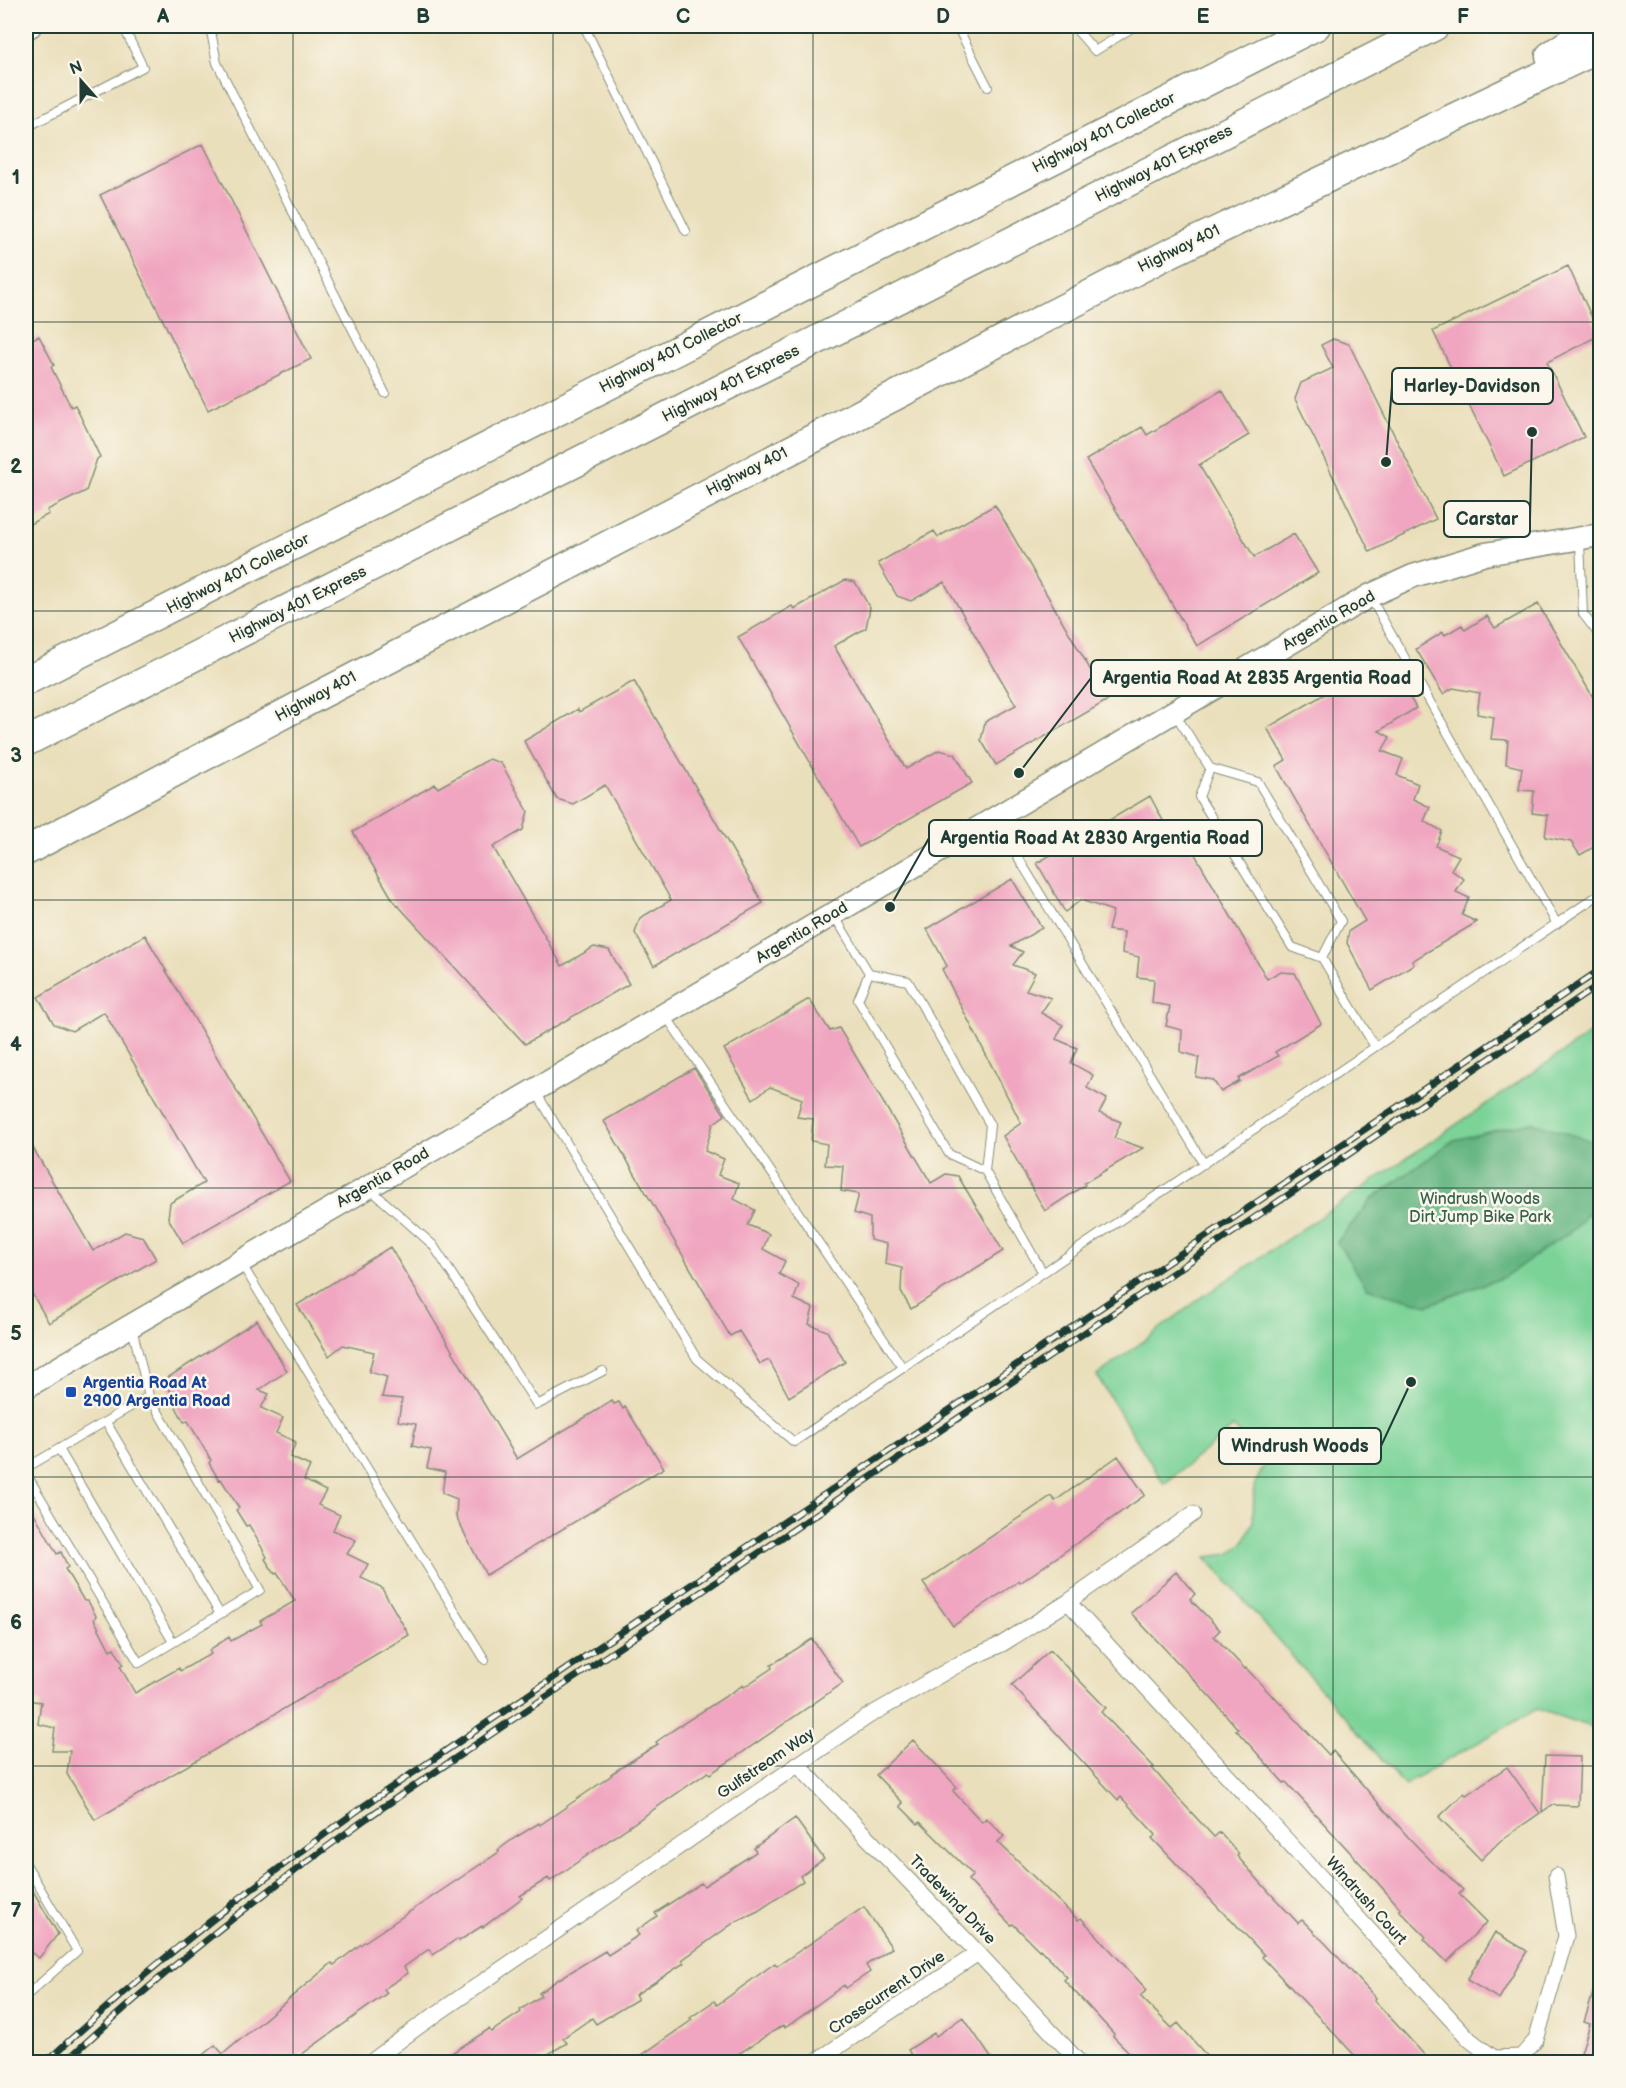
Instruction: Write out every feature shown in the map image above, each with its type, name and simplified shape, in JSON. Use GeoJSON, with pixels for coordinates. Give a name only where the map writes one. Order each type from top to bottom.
{"type":"FeatureCollection","features":[{"type":"Feature","properties":{"kind":"highway","name":"Highway 401 Collector"},"geometry":{"type":"LineString","coordinates":[[26,681],[1316,26]]}},
{"type":"Feature","properties":{"kind":"highway","name":"Highway 401 Express"},"geometry":{"type":"LineString","coordinates":[[26,742],[1436,26]]}},
{"type":"Feature","properties":{"kind":"highway"},"geometry":{"type":"LineString","coordinates":[[1476,106],[1595,26]]}},
{"type":"Feature","properties":{"kind":"highway"},"geometry":{"type":"LineString","coordinates":[[1476,106],[1600,48]]}},
{"type":"Feature","properties":{"kind":"highway","name":"Highway 401"},"geometry":{"type":"LineString","coordinates":[[26,851],[323,693],[1155,260],[1476,106]]}},
{"type":"Feature","properties":{"kind":"street"},"geometry":{"type":"LineString","coordinates":[[26,28],[30,26]]}},
{"type":"Feature","properties":{"kind":"street","name":"Argentia Road"},"geometry":{"type":"LineString","coordinates":[[26,1387],[665,1014],[1370,596],[1413,576],[1485,554],[1590,537]]}},
{"type":"Feature","properties":{"kind":"street","name":"Gulfstream Way"},"geometry":{"type":"LineString","coordinates":[[371,2062],[419,2026],[867,1717],[966,1660],[1002,1644],[1068,1602],[1193,1514]]}},
{"type":"Feature","properties":{"kind":"street","name":"Windrush Court"},"geometry":{"type":"LineString","coordinates":[[1068,1602],[1470,2040],[1494,2058],[1521,2057],[1536,2040],[1566,1936],[1556,1876]]}},
{"type":"Feature","properties":{"kind":"street","name":"Tradewind Drive"},"geometry":{"type":"LineString","coordinates":[[797,1764],[978,1953],[1078,2062]]}},
{"type":"Feature","properties":{"kind":"street","name":"Crosscurrent Drive"},"geometry":{"type":"LineString","coordinates":[[815,2062],[978,1953]]}},
{"type":"Feature","properties":{"kind":"lane"},"geometry":{"type":"LineString","coordinates":[[26,124],[27,127],[143,67],[123,26]]}},
{"type":"Feature","properties":{"kind":"lane"},"geometry":{"type":"LineString","coordinates":[[210,26],[217,63],[385,393]]}},
{"type":"Feature","properties":{"kind":"lane"},"geometry":{"type":"LineString","coordinates":[[584,26],[686,231]]}},
{"type":"Feature","properties":{"kind":"lane"},"geometry":{"type":"LineString","coordinates":[[957,26],[988,87]]}},
{"type":"Feature","properties":{"kind":"lane"},"geometry":{"type":"LineString","coordinates":[[1073,26],[1095,51],[1135,26]]}},
{"type":"Feature","properties":{"kind":"lane"},"geometry":{"type":"LineString","coordinates":[[1590,537],[1583,614],[1600,636]]}},
{"type":"Feature","properties":{"kind":"lane"},"geometry":{"type":"LineString","coordinates":[[1370,596],[1557,924]]}},
{"type":"Feature","properties":{"kind":"lane"},"geometry":{"type":"LineString","coordinates":[[1174,712],[1209,768],[1258,782],[1341,921],[1322,958]]}},
{"type":"Feature","properties":{"kind":"lane"},"geometry":{"type":"LineString","coordinates":[[1209,768],[1199,797],[1292,946],[1322,958],[1375,1047]]}},
{"type":"Feature","properties":{"kind":"lane"},"geometry":{"type":"LineString","coordinates":[[994,818],[1204,1164]]}},
{"type":"Feature","properties":{"kind":"lane"},"geometry":{"type":"LineString","coordinates":[[534,1090],[697,1359],[794,1442],[1600,894]]}},
{"type":"Feature","properties":{"kind":"lane"},"geometry":{"type":"LineString","coordinates":[[833,914],[869,973],[908,981],[990,1125],[985,1171]]}},
{"type":"Feature","properties":{"kind":"lane"},"geometry":{"type":"LineString","coordinates":[[869,973],[858,1000],[949,1154],[985,1171],[1043,1273]]}},
{"type":"Feature","properties":{"kind":"lane"},"geometry":{"type":"LineString","coordinates":[[665,1014],[903,1368]]}},
{"type":"Feature","properties":{"kind":"lane"},"geometry":{"type":"LineString","coordinates":[[368,1186],[434,1245],[537,1405],[603,1371]]}},
{"type":"Feature","properties":{"kind":"lane"},"geometry":{"type":"LineString","coordinates":[[241,1263],[485,1660]]}},
{"type":"Feature","properties":{"kind":"lane"},"geometry":{"type":"LineString","coordinates":[[26,1473],[139,1663],[260,1590],[149,1396],[131,1324]]}},
{"type":"Feature","properties":{"kind":"lane"},"geometry":{"type":"LineString","coordinates":[[26,1468],[149,1396]]}},
{"type":"Feature","properties":{"kind":"lane"},"geometry":{"type":"LineString","coordinates":[[106,1422],[220,1614]]}},
{"type":"Feature","properties":{"kind":"lane"},"geometry":{"type":"LineString","coordinates":[[58,1449],[173,1642]]}},
{"type":"Feature","properties":{"kind":"lane"},"geometry":{"type":"LineString","coordinates":[[26,1864],[77,1951],[26,1996]]}},
{"type":"Feature","properties":{"kind":"green space"},"geometry":{"type":"Polygon","coordinates":[[[1600,1027],[1600,1730],[1537,1709],[1405,1786],[1206,1557],[1229,1554],[1243,1543],[1253,1522],[1254,1486],[1267,1459],[1233,1427],[1164,1484],[1097,1376],[1202,1297],[1600,1027]]]}},
{"type":"Feature","properties":{"kind":"green space","name":"Windrush Woods Dirt Jump Bike Park"},"geometry":{"type":"Polygon","coordinates":[[[1532,1122],[1600,1144],[1600,1200],[1574,1229],[1504,1277],[1428,1305],[1367,1288],[1337,1242],[1372,1199],[1454,1140],[1532,1122]]]}},
{"type":"Feature","properties":{"kind":"building"},"geometry":{"type":"Polygon","coordinates":[[[203,144],[311,359],[208,410],[100,195],[203,144]]]}},
{"type":"Feature","properties":{"kind":"building"},"geometry":{"type":"Polygon","coordinates":[[[1568,266],[1600,335],[1547,362],[1584,437],[1504,476],[1433,331],[1568,266]]]}},
{"type":"Feature","properties":{"kind":"building"},"geometry":{"type":"Polygon","coordinates":[[[39,336],[71,407],[75,405],[100,457],[97,459],[86,491],[47,510],[49,514],[26,526],[26,342],[39,336]]]}},
{"type":"Feature","properties":{"kind":"building"},"geometry":{"type":"Polygon","coordinates":[[[1333,339],[1349,344],[1436,519],[1370,552],[1295,399],[1301,383],[1333,368],[1321,345],[1333,339]]]}},
{"type":"Feature","properties":{"kind":"building"},"geometry":{"type":"Polygon","coordinates":[[[1222,390],[1249,435],[1199,465],[1254,557],[1294,534],[1318,573],[1197,646],[1086,460],[1142,427],[1147,435],[1222,390]]]}},
{"type":"Feature","properties":{"kind":"building"},"geometry":{"type":"Polygon","coordinates":[[[995,505],[1108,700],[996,765],[981,740],[985,722],[1016,705],[944,582],[911,601],[897,596],[878,563],[934,531],[938,537],[995,505]]]}},
{"type":"Feature","properties":{"kind":"building"},"geometry":{"type":"Polygon","coordinates":[[[845,580],[855,582],[870,608],[866,628],[834,646],[906,769],[939,750],[955,754],[972,783],[859,847],[738,637],[792,606],[794,609],[845,580]]]}},
{"type":"Feature","properties":{"kind":"building"},"geometry":{"type":"Polygon","coordinates":[[[1538,604],[1600,709],[1600,840],[1593,844],[1594,847],[1580,855],[1571,842],[1545,837],[1548,815],[1532,813],[1534,791],[1519,790],[1522,768],[1506,764],[1508,740],[1491,739],[1494,717],[1477,714],[1480,693],[1453,688],[1443,694],[1416,649],[1443,632],[1445,635],[1462,625],[1465,630],[1487,616],[1495,628],[1538,604]]]}},
{"type":"Feature","properties":{"kind":"building"},"geometry":{"type":"Polygon","coordinates":[[[1374,665],[1378,670],[1391,665],[1416,708],[1379,731],[1390,737],[1382,751],[1403,759],[1397,775],[1418,784],[1413,799],[1430,807],[1424,821],[1442,831],[1436,846],[1459,856],[1451,870],[1464,879],[1456,892],[1469,898],[1462,915],[1477,922],[1412,961],[1414,964],[1372,990],[1347,943],[1349,931],[1365,921],[1276,766],[1286,760],[1267,728],[1374,665]]]}},
{"type":"Feature","properties":{"kind":"building"},"geometry":{"type":"Polygon","coordinates":[[[634,681],[763,903],[654,966],[635,933],[640,918],[671,900],[605,785],[573,804],[557,799],[524,741],[578,709],[579,712],[634,681]]]}},
{"type":"Feature","properties":{"kind":"building"},"geometry":{"type":"Polygon","coordinates":[[[489,759],[501,763],[528,811],[523,830],[493,847],[562,966],[594,947],[609,950],[629,984],[525,1044],[393,900],[353,832],[435,784],[438,788],[489,759]]]}},
{"type":"Feature","properties":{"kind":"building"},"geometry":{"type":"Polygon","coordinates":[[[1150,796],[1168,830],[1178,825],[1267,979],[1279,972],[1295,973],[1321,1024],[1275,1052],[1278,1056],[1238,1079],[1240,1081],[1221,1092],[1213,1080],[1196,1077],[1199,1057],[1181,1052],[1182,1030],[1166,1026],[1170,1006],[1152,1003],[1154,979],[1137,977],[1139,957],[1122,953],[1124,932],[1108,930],[1113,911],[1081,900],[1065,912],[1037,863],[1150,796]]]}},
{"type":"Feature","properties":{"kind":"building"},"geometry":{"type":"Polygon","coordinates":[[[1012,879],[1042,928],[1011,946],[1023,952],[1013,965],[1035,973],[1026,990],[1051,998],[1041,1013],[1063,1025],[1056,1039],[1077,1048],[1071,1063],[1093,1075],[1087,1088],[1107,1099],[1099,1113],[1121,1122],[1114,1138],[1143,1148],[1084,1183],[1085,1185],[1045,1211],[1003,1136],[1021,1123],[942,969],[947,966],[927,929],[1012,879]]]}},
{"type":"Feature","properties":{"kind":"building"},"geometry":{"type":"Polygon","coordinates":[[[145,935],[290,1181],[183,1243],[168,1218],[170,1203],[204,1183],[104,1012],[72,1031],[54,1024],[38,997],[145,935]]]}},
{"type":"Feature","properties":{"kind":"building"},"geometry":{"type":"Polygon","coordinates":[[[809,999],[830,1031],[839,1028],[931,1183],[946,1174],[958,1176],[1003,1251],[911,1309],[901,1292],[902,1268],[885,1264],[887,1244],[870,1240],[870,1218],[854,1213],[859,1194],[841,1191],[843,1166],[825,1165],[827,1144],[811,1141],[813,1119],[797,1117],[802,1099],[770,1087],[753,1099],[724,1049],[809,999]]]}},
{"type":"Feature","properties":{"kind":"building"},"geometry":{"type":"Polygon","coordinates":[[[694,1068],[725,1115],[713,1124],[705,1151],[724,1159],[718,1175],[739,1183],[734,1199],[755,1210],[748,1225],[769,1234],[763,1249],[785,1261],[779,1274],[799,1285],[794,1299],[813,1308],[809,1324],[827,1331],[845,1362],[789,1397],[769,1360],[760,1364],[739,1331],[730,1336],[604,1121],[694,1068]]]}},
{"type":"Feature","properties":{"kind":"building"},"geometry":{"type":"Polygon","coordinates":[[[26,1136],[93,1251],[125,1232],[143,1237],[156,1259],[49,1323],[26,1283],[26,1136]]]}},
{"type":"Feature","properties":{"kind":"building"},"geometry":{"type":"Polygon","coordinates":[[[390,1247],[517,1459],[612,1401],[614,1404],[619,1402],[623,1409],[625,1407],[664,1468],[486,1575],[456,1517],[457,1499],[442,1493],[445,1472],[427,1468],[431,1450],[412,1446],[416,1424],[398,1421],[402,1399],[382,1397],[387,1377],[369,1372],[374,1352],[343,1345],[329,1356],[297,1305],[390,1247]]]}},
{"type":"Feature","properties":{"kind":"building"},"geometry":{"type":"Polygon","coordinates":[[[257,1320],[287,1371],[259,1390],[269,1394],[261,1408],[283,1418],[276,1433],[296,1442],[290,1457],[310,1466],[304,1480],[326,1491],[318,1505],[340,1515],[333,1530],[356,1540],[347,1554],[368,1564],[361,1578],[381,1587],[409,1635],[95,1820],[67,1774],[70,1751],[52,1751],[55,1728],[38,1724],[41,1702],[26,1700],[26,1499],[57,1554],[61,1552],[68,1567],[65,1569],[84,1601],[88,1601],[96,1616],[94,1619],[110,1650],[114,1648],[123,1664],[120,1666],[135,1693],[179,1668],[180,1671],[211,1654],[209,1650],[229,1637],[231,1641],[262,1624],[260,1621],[295,1601],[265,1559],[267,1557],[249,1525],[246,1526],[236,1510],[239,1508],[209,1463],[211,1460],[188,1421],[184,1422],[176,1407],[178,1405],[164,1380],[257,1320]]]}},
{"type":"Feature","properties":{"kind":"building"},"geometry":{"type":"Polygon","coordinates":[[[1118,1456],[1145,1495],[1020,1583],[1019,1581],[953,1626],[923,1583],[1051,1496],[1055,1501],[1118,1456]]]}},
{"type":"Feature","properties":{"kind":"building"},"geometry":{"type":"Polygon","coordinates":[[[1176,1572],[1195,1594],[1190,1599],[1220,1630],[1214,1636],[1329,1755],[1333,1751],[1409,1838],[1463,1890],[1459,1894],[1487,1922],[1447,1962],[1424,1939],[1426,1937],[1399,1910],[1401,1909],[1370,1874],[1236,1730],[1238,1729],[1212,1699],[1131,1613],[1176,1572]]]}},
{"type":"Feature","properties":{"kind":"building"},"geometry":{"type":"Polygon","coordinates":[[[812,1639],[843,1683],[733,1759],[710,1774],[708,1772],[550,1881],[548,1878],[520,1896],[522,1898],[483,1927],[459,1941],[457,1939],[433,1955],[429,1949],[404,1967],[408,1973],[384,1989],[387,1993],[291,2062],[194,2062],[215,2045],[223,2054],[332,1963],[334,1965],[360,1945],[499,1852],[498,1850],[513,1839],[539,1823],[540,1825],[611,1774],[658,1744],[656,1742],[673,1730],[743,1685],[744,1687],[772,1668],[771,1665],[812,1639]]]}},
{"type":"Feature","properties":{"kind":"building"},"geometry":{"type":"Polygon","coordinates":[[[1050,1650],[1106,1708],[1101,1712],[1154,1767],[1152,1768],[1214,1837],[1220,1832],[1239,1854],[1237,1856],[1269,1892],[1298,1923],[1302,1920],[1326,1944],[1431,2062],[1361,2062],[1262,1957],[1264,1955],[1229,1917],[1152,1838],[1156,1835],[1121,1797],[1118,1800],[1012,1685],[1050,1650]]]}},
{"type":"Feature","properties":{"kind":"building"},"geometry":{"type":"Polygon","coordinates":[[[913,1740],[957,1787],[953,1791],[982,1822],[986,1818],[1004,1836],[998,1842],[1078,1920],[1081,1918],[1147,1990],[1140,1996],[1172,2028],[1178,2023],[1212,2062],[1139,2062],[1064,1980],[1067,1977],[1040,1949],[1013,1924],[1011,1925],[968,1880],[973,1875],[920,1822],[918,1824],[900,1806],[903,1803],[876,1775],[913,1740]]]}},
{"type":"Feature","properties":{"kind":"building"},"geometry":{"type":"Polygon","coordinates":[[[1545,1756],[1580,1757],[1578,1806],[1552,1805],[1542,1812],[1545,1756]]]}},
{"type":"Feature","properties":{"kind":"building"},"geometry":{"type":"Polygon","coordinates":[[[1507,1767],[1540,1813],[1500,1841],[1481,1860],[1439,1817],[1464,1793],[1466,1795],[1507,1767]]]}},
{"type":"Feature","properties":{"kind":"building"},"geometry":{"type":"Polygon","coordinates":[[[795,1818],[824,1859],[800,1876],[803,1881],[758,1911],[735,1922],[682,1960],[684,1963],[635,1995],[638,1999],[596,2024],[592,2018],[563,2038],[567,2043],[535,2062],[438,2062],[489,2029],[491,2032],[521,2012],[520,2010],[541,1996],[539,1993],[559,1979],[605,1951],[608,1955],[639,1935],[636,1931],[657,1916],[655,1913],[701,1883],[704,1886],[756,1852],[754,1848],[795,1818]]]}},
{"type":"Feature","properties":{"kind":"building"},"geometry":{"type":"Polygon","coordinates":[[[26,1879],[58,1934],[39,1958],[26,1949],[26,1879]]]}},
{"type":"Feature","properties":{"kind":"building"},"geometry":{"type":"Polygon","coordinates":[[[864,1907],[892,1948],[866,1965],[870,1972],[846,1988],[844,1985],[785,2028],[783,2025],[726,2062],[632,2062],[692,2020],[690,2018],[714,2001],[717,2005],[775,1963],[777,1966],[864,1907]]]}},
{"type":"Feature","properties":{"kind":"building"},"geometry":{"type":"Polygon","coordinates":[[[1495,1932],[1527,1951],[1499,1999],[1467,1980],[1495,1932]]]}},
{"type":"Feature","properties":{"kind":"building"},"geometry":{"type":"Polygon","coordinates":[[[1597,1981],[1600,1981],[1600,2062],[1580,2056],[1590,2024],[1584,2022],[1597,1981]]]}},
{"type":"Feature","properties":{"kind":"building"},"geometry":{"type":"Polygon","coordinates":[[[963,2017],[994,2062],[916,2062],[908,2050],[934,2033],[936,2036],[963,2017]]]}},
{"type":"Feature","properties":{"kind":"railway"},"geometry":{"type":"LineString","coordinates":[[46,2062],[122,1994],[199,1930],[361,1808],[1600,970]]}},
{"type":"Feature","properties":{"kind":"railway"},"geometry":{"type":"LineString","coordinates":[[65,2062],[137,1997],[212,1935],[367,1818],[1600,984]]}},
{"type":"Feature","properties":{"kind":"place","name":"Carstar"},"geometry":{"type":"Point","coordinates":[1532,432]}},
{"type":"Feature","properties":{"kind":"place","name":"Harley-Davidson"},"geometry":{"type":"Point","coordinates":[1386,462]}},
{"type":"Feature","properties":{"kind":"place","name":"Argentia Road At 2835 Argentia Road"},"geometry":{"type":"Point","coordinates":[1019,773]}},
{"type":"Feature","properties":{"kind":"place","name":"Argentia Road At 2830 Argentia Road"},"geometry":{"type":"Point","coordinates":[890,907]}},
{"type":"Feature","properties":{"kind":"place","name":"Windrush Woods"},"geometry":{"type":"Point","coordinates":[1411,1382]}},
{"type":"Feature","properties":{"kind":"place","name":"Argentia Road At 2900 Argentia Road"},"geometry":{"type":"Point","coordinates":[71,1392]}}]}
